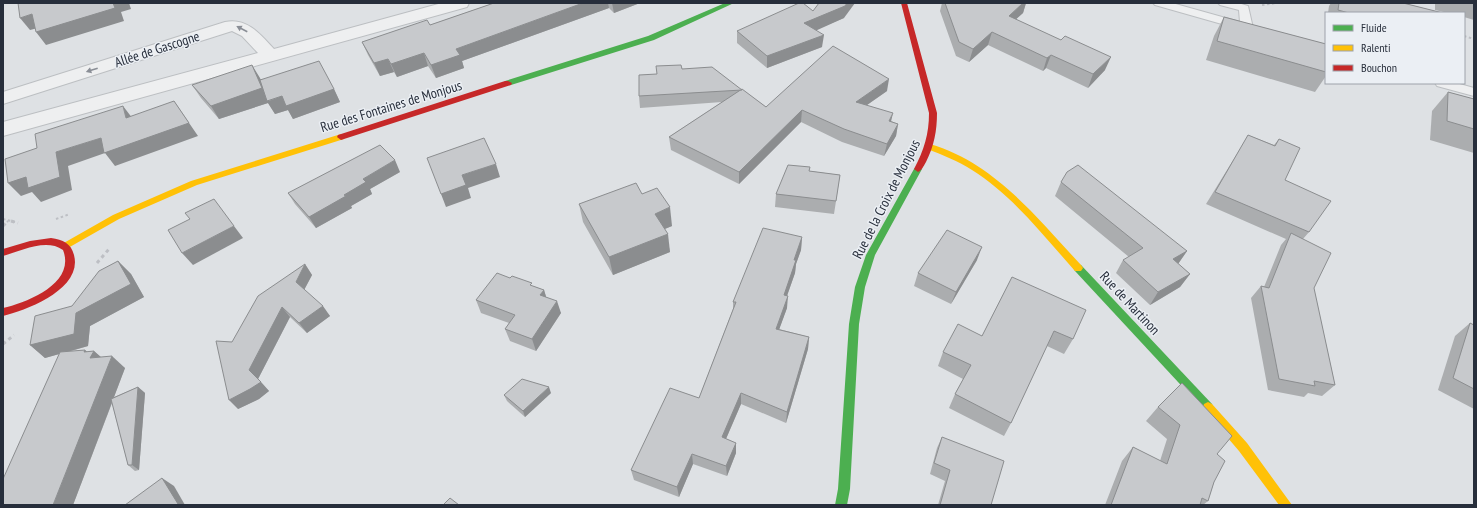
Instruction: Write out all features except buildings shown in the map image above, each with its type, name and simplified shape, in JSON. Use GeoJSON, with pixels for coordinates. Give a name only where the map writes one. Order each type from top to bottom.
{"type":"FeatureCollection","features":[{"type":"Feature","properties":{"kind":"street"},"geometry":{"type":"LineString","coordinates":[[3,129],[461,3]]}},
{"type":"Feature","properties":{"kind":"street","name":"Rue des Fontaines de Monjous"},"geometry":{"type":"LineString","coordinates":[[65,246],[116,217],[194,183],[651,38],[731,3]]}},
{"type":"Feature","properties":{"kind":"street","name":"Rue de la Croix de Monjous"},"geometry":{"type":"LineString","coordinates":[[841,505],[844,489],[854,324],[860,287],[872,255],[930,147],[934,131],[933,113],[904,3]]}},
{"type":"Feature","properties":{"kind":"street","name":"Allée de Gascogne"},"geometry":{"type":"LineString","coordinates":[[3,98],[231,26],[239,26],[246,30],[270,55]]}},
{"type":"Feature","properties":{"kind":"street"},"geometry":{"type":"LineString","coordinates":[[33,121],[29,116],[34,88]]}},
{"type":"Feature","properties":{"kind":"street","name":"Rue de Martinon"},"geometry":{"type":"LineString","coordinates":[[930,147],[949,153],[978,168],[994,179],[1006,191],[1222,422],[1243,447],[1286,505]]}},
{"type":"Feature","properties":{"kind":"street"},"geometry":{"type":"LineString","coordinates":[[3,253],[29,243],[43,241],[56,242],[65,246],[70,253],[71,263],[67,274],[59,285],[46,295],[31,304],[3,312]]}},
{"type":"Feature","properties":{"kind":"lane"},"geometry":{"type":"LineString","coordinates":[[1160,3],[1261,32]]}},
{"type":"Feature","properties":{"kind":"lane"},"geometry":{"type":"LineString","coordinates":[[1224,3],[1244,8],[1247,28]]}},
{"type":"Feature","properties":{"kind":"lane"},"geometry":{"type":"LineString","coordinates":[[1445,84],[1474,92]]}},
{"type":"Feature","properties":{"kind":"path"},"geometry":{"type":"LineString","coordinates":[[3,219],[8,221],[3,226]]}},
{"type":"Feature","properties":{"kind":"traffic: fast"},"geometry":{"type":"LineString","coordinates":[[508,83],[651,38],[731,3]]}},
{"type":"Feature","properties":{"kind":"traffic: fast"},"geometry":{"type":"LineString","coordinates":[[841,505],[844,489],[854,324],[860,287],[871,255],[918,169]]}},
{"type":"Feature","properties":{"kind":"traffic: fast"},"geometry":{"type":"LineString","coordinates":[[1078,268],[1208,407]]}},
{"type":"Feature","properties":{"kind":"traffic: slow"},"geometry":{"type":"LineString","coordinates":[[65,246],[116,217],[194,183],[341,137]]}},
{"type":"Feature","properties":{"kind":"traffic: slow"},"geometry":{"type":"LineString","coordinates":[[930,147],[953,156],[975,168],[994,181],[1029,214],[1078,268]]}},
{"type":"Feature","properties":{"kind":"traffic: slow"},"geometry":{"type":"LineString","coordinates":[[1208,407],[1243,447],[1286,505]]}},
{"type":"Feature","properties":{"kind":"traffic: jam"},"geometry":{"type":"LineString","coordinates":[[904,3],[933,113],[932,136],[926,154],[918,169]]}},
{"type":"Feature","properties":{"kind":"traffic: jam"},"geometry":{"type":"LineString","coordinates":[[341,137],[508,83]]}},
{"type":"Feature","properties":{"kind":"traffic: jam"},"geometry":{"type":"LineString","coordinates":[[3,253],[30,244],[51,242],[60,243],[67,248],[70,256],[69,270],[66,276],[56,287],[35,301],[3,312]]}}]}
